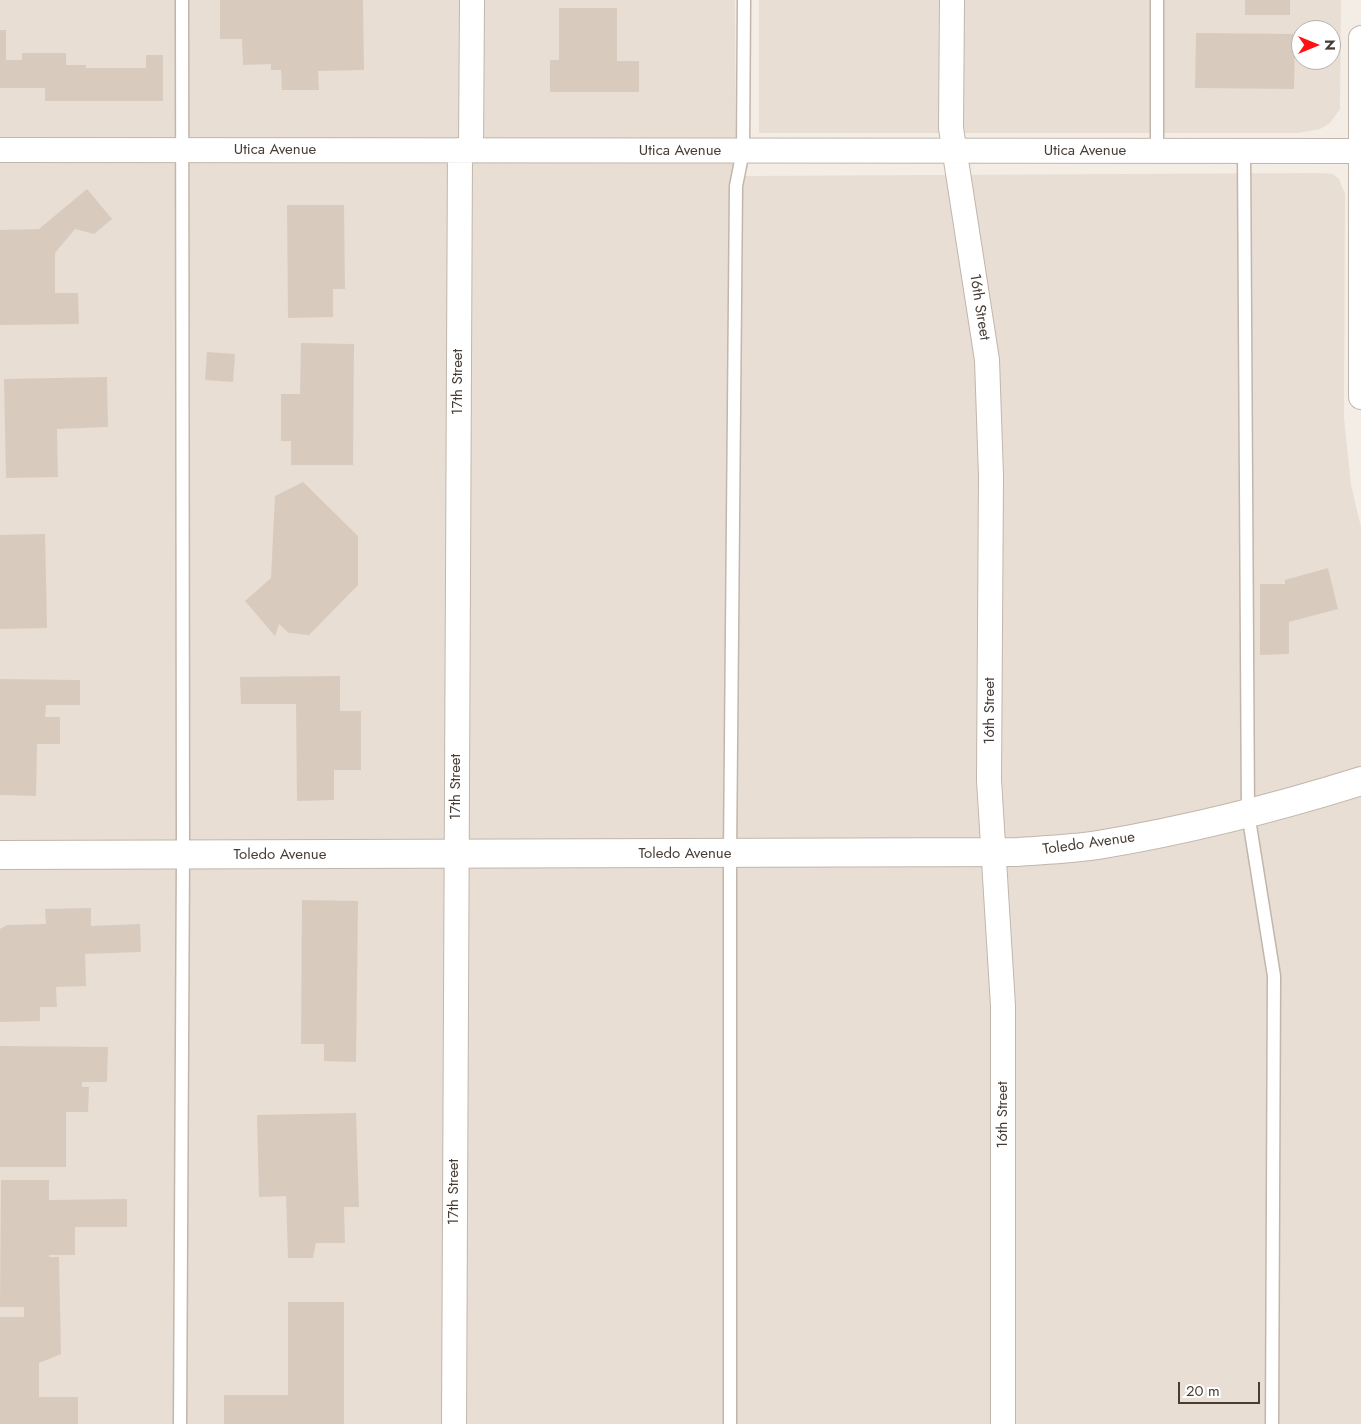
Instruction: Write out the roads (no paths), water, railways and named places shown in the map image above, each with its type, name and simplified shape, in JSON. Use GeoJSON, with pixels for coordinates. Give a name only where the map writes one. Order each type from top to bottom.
{"type":"FeatureCollection","features":[{"type":"Feature","properties":{"kind":"street","name":"17th Street"},"geometry":{"type":"LineString","coordinates":[[454,1424],[455,855],[466,150],[472,0]]}},
{"type":"Feature","properties":{"kind":"street","name":"16th Street"},"geometry":{"type":"LineString","coordinates":[[952,0],[952,128],[987,360],[991,476],[989,780],[1003,1006],[1003,1424]]}},
{"type":"Feature","properties":{"kind":"street"},"geometry":{"type":"LineString","coordinates":[[1361,38],[1361,397]]}},
{"type":"Feature","properties":{"kind":"street","name":"Utica Avenue"},"geometry":{"type":"LineString","coordinates":[[0,150],[1361,151]]}},
{"type":"Feature","properties":{"kind":"street","name":"Toledo Avenue"},"geometry":{"type":"LineString","coordinates":[[0,855],[994,852],[1096,846],[1288,804],[1361,782]]}},
{"type":"Feature","properties":{"kind":"lane"},"geometry":{"type":"LineString","coordinates":[[180,1424],[183,855],[182,0]]}},
{"type":"Feature","properties":{"kind":"lane"},"geometry":{"type":"LineString","coordinates":[[730,1424],[730,854],[736,186],[743,151],[744,0]]}},
{"type":"Feature","properties":{"kind":"lane"},"geometry":{"type":"LineString","coordinates":[[1157,0],[1157,151]]}},
{"type":"Feature","properties":{"kind":"lane"},"geometry":{"type":"LineString","coordinates":[[1244,151],[1248,813],[1274,976],[1272,1424]]}}]}
